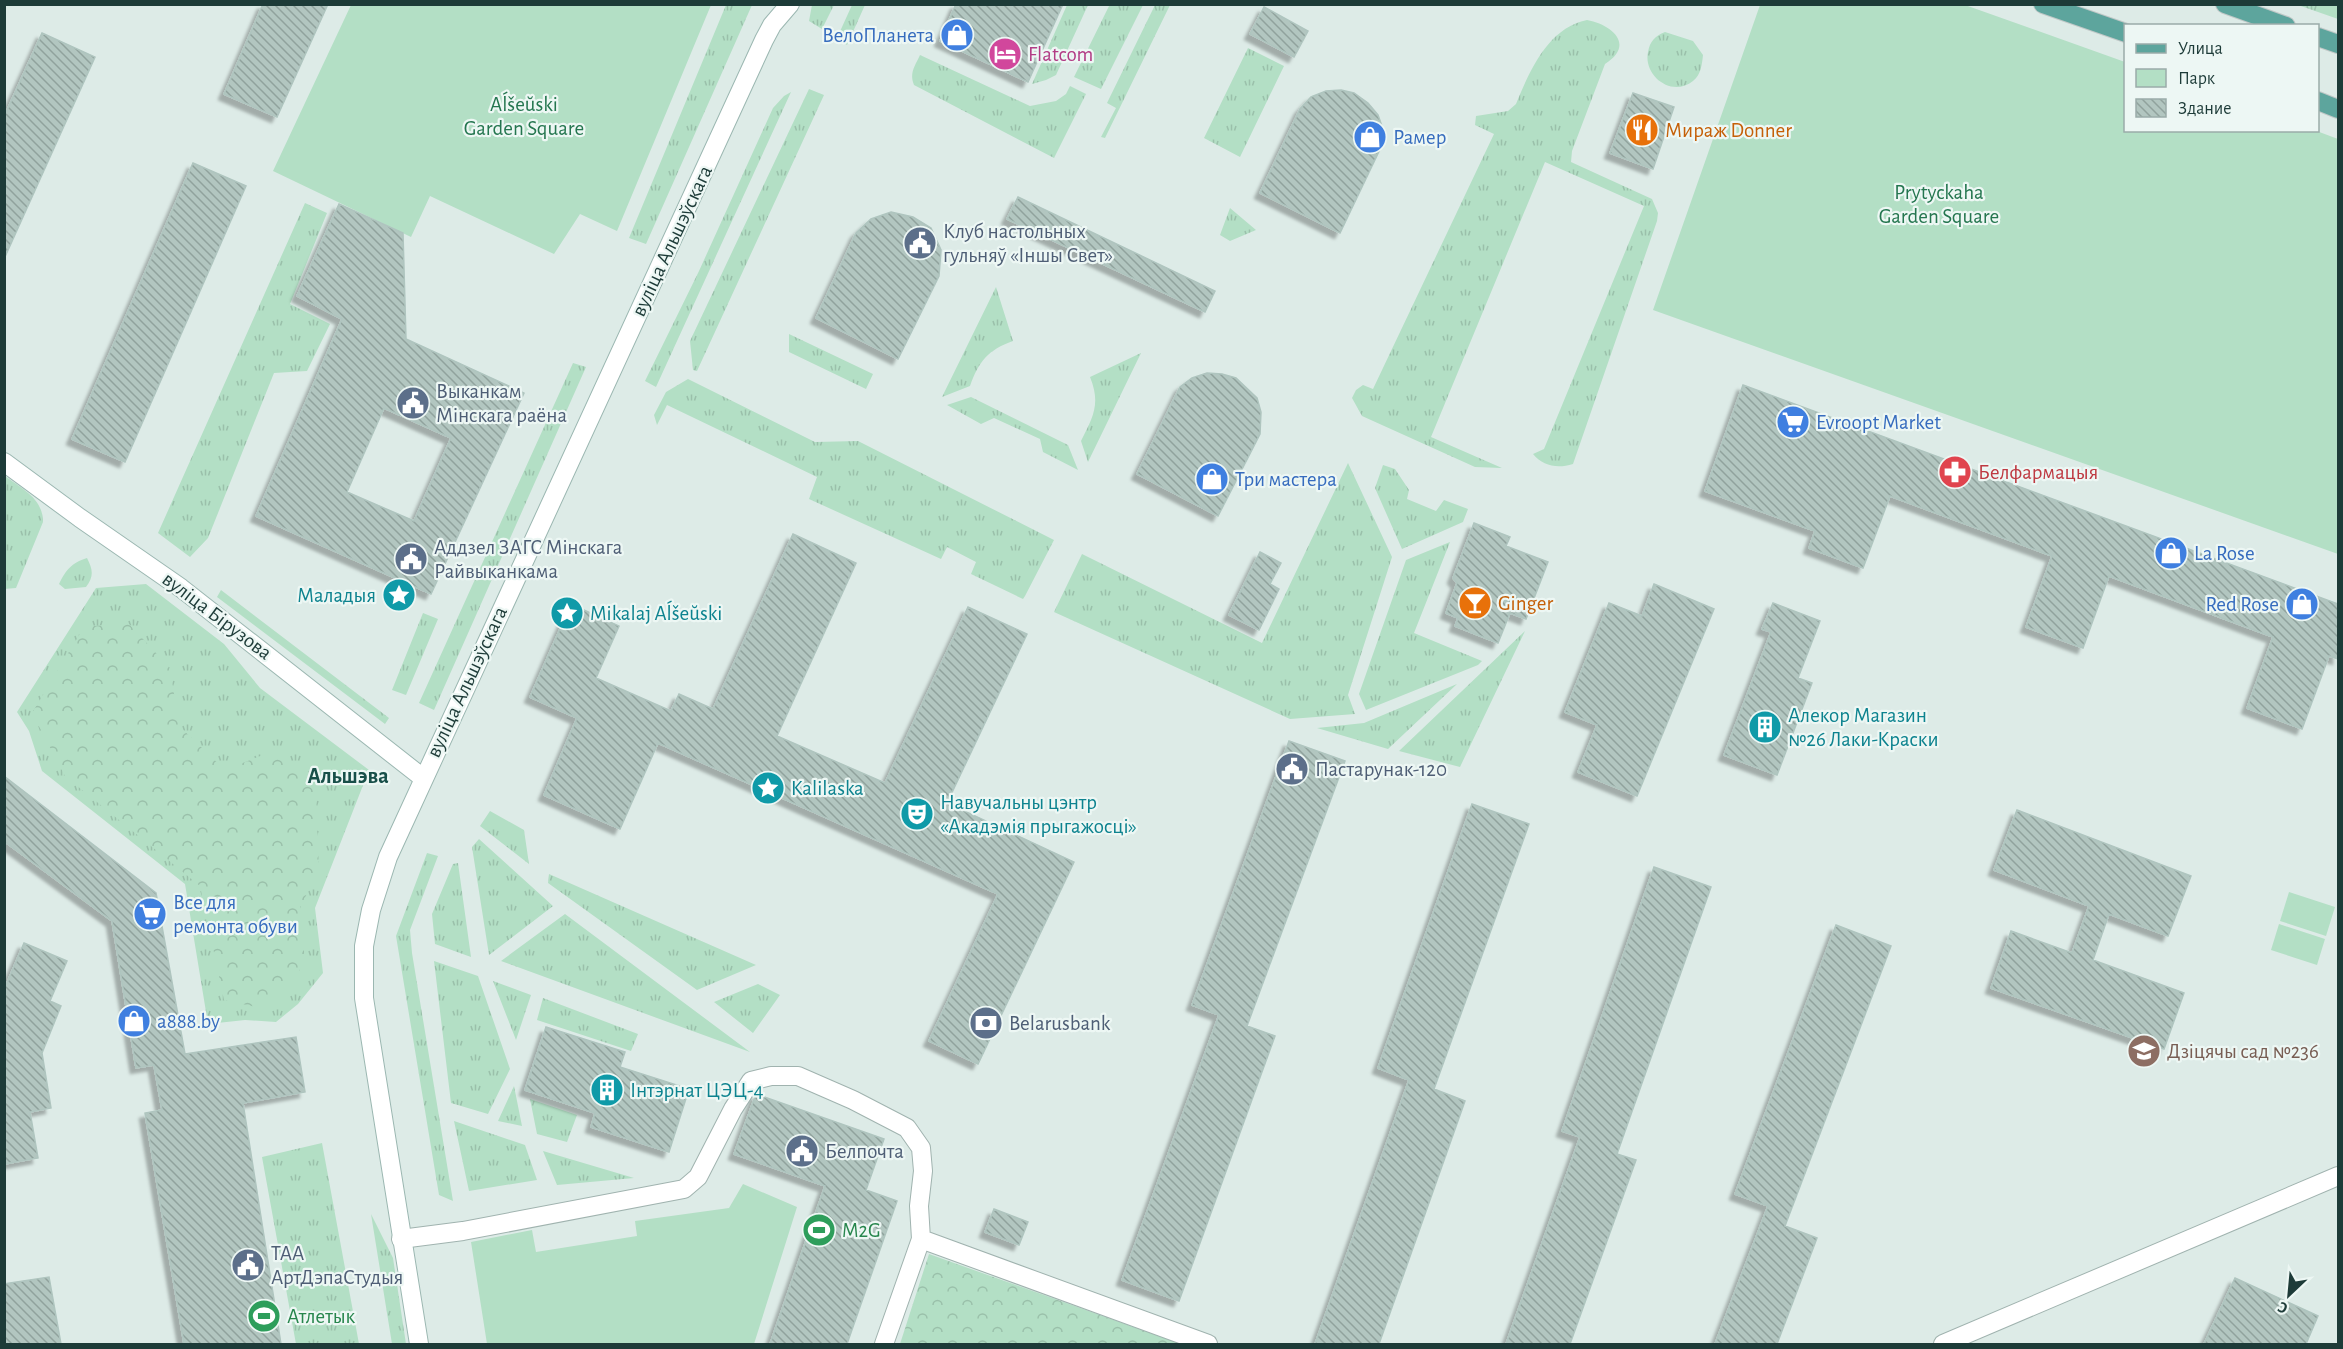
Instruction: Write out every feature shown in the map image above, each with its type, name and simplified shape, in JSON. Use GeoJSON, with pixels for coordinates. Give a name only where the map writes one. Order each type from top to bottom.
{"type":"FeatureCollection","features":[{"type":"Feature","properties":{"kind":"main road"},"geometry":{"type":"LineString","coordinates":[[2043,4],[2124,32]]}},
{"type":"Feature","properties":{"kind":"main road"},"geometry":{"type":"LineString","coordinates":[[2225,4],[2280,24]]}},
{"type":"Feature","properties":{"kind":"main road"},"geometry":{"type":"LineString","coordinates":[[2319,37],[2338,44]]}},
{"type":"Feature","properties":{"kind":"main road"},"geometry":{"type":"LineString","coordinates":[[2319,101],[2338,109]]}},
{"type":"Feature","properties":{"kind":"street","name":"вуліца Альшэўскага"},"geometry":{"type":"LineString","coordinates":[[772,26],[776,4]]}},
{"type":"Feature","properties":{"kind":"street","name":"вуліца Альшэўскага"},"geometry":{"type":"LineString","coordinates":[[419,1344],[364,998],[364,946],[371,910],[388,856],[423,777],[772,26],[790,4]]}},
{"type":"Feature","properties":{"kind":"street","name":"вуліца Бірузова"},"geometry":{"type":"LineString","coordinates":[[4,462],[182,588],[423,777]]}},
{"type":"Feature","properties":{"kind":"street"},"geometry":{"type":"LineString","coordinates":[[401,1239],[463,1231],[684,1190],[704,1168],[733,1109],[751,1081],[771,1076],[798,1076],[853,1100],[907,1128],[921,1148],[923,1171],[918,1206],[921,1239],[884,1344]]}},
{"type":"Feature","properties":{"kind":"street"},"geometry":{"type":"LineString","coordinates":[[1943,1344],[2338,1176]]}},
{"type":"Feature","properties":{"kind":"street"},"geometry":{"type":"LineString","coordinates":[[921,1239],[1208,1344]]}},
{"type":"Feature","properties":{"kind":"green space"},"geometry":{"type":"Polygon","coordinates":[[[1110,4],[1143,5],[1101,89],[1074,77],[1110,4]]]}},
{"type":"Feature","properties":{"kind":"green space","name":"Aĺšeŭski Garden Square"},"geometry":{"type":"Polygon","coordinates":[[[351,5],[711,5],[617,231],[580,214],[554,254],[430,196],[411,237],[273,171],[351,5]]]}},
{"type":"Feature","properties":{"kind":"green space"},"geometry":{"type":"Polygon","coordinates":[[[726,5],[752,5],[646,244],[629,238],[726,5]]]}},
{"type":"Feature","properties":{"kind":"green space"},"geometry":{"type":"Polygon","coordinates":[[[812,5],[834,5],[822,29],[809,21],[812,5]]]}},
{"type":"Feature","properties":{"kind":"green space"},"geometry":{"type":"Polygon","coordinates":[[[852,5],[865,5],[847,45],[837,38],[852,5]]]}},
{"type":"Feature","properties":{"kind":"green space"},"geometry":{"type":"Polygon","coordinates":[[[1067,5],[1088,5],[1056,75],[1032,84],[1067,5]]]}},
{"type":"Feature","properties":{"kind":"green space"},"geometry":{"type":"Polygon","coordinates":[[[1155,5],[1170,5],[1105,138],[1101,137],[1116,108],[1107,103],[1155,5]]]}},
{"type":"Feature","properties":{"kind":"green space","name":"Prytyckaha Garden Square"},"geometry":{"type":"Polygon","coordinates":[[[1760,5],[1965,5],[2124,62],[2124,132],[2319,132],[2338,139],[2338,554],[1653,310],[1760,5]]]}},
{"type":"Feature","properties":{"kind":"green space"},"geometry":{"type":"Polygon","coordinates":[[[2298,5],[2338,5],[2338,19],[2298,5]]]}},
{"type":"Feature","properties":{"kind":"green space"},"geometry":{"type":"Polygon","coordinates":[[[1587,20],[1612,31],[1619,43],[1614,57],[1605,64],[1572,151],[1571,162],[1652,199],[1658,213],[1657,221],[1573,464],[1556,466],[1546,464],[1533,454],[1544,449],[1644,206],[1545,162],[1431,437],[1502,468],[1475,467],[1362,416],[1352,398],[1356,390],[1363,385],[1373,389],[1494,134],[1475,125],[1476,116],[1508,111],[1516,104],[1534,65],[1551,41],[1573,25],[1587,20]]]}},
{"type":"Feature","properties":{"kind":"green space"},"geometry":{"type":"Polygon","coordinates":[[[1665,32],[1693,41],[1703,55],[1698,76],[1685,86],[1668,86],[1661,82],[1650,69],[1648,52],[1650,45],[1656,37],[1665,32]]]}},
{"type":"Feature","properties":{"kind":"green space"},"geometry":{"type":"Polygon","coordinates":[[[1248,48],[1284,66],[1240,157],[1204,138],[1248,48]]]}},
{"type":"Feature","properties":{"kind":"green space"},"geometry":{"type":"Polygon","coordinates":[[[920,55],[1030,106],[1056,101],[1066,94],[1070,86],[1086,94],[1054,158],[914,85],[912,73],[920,55]]]}},
{"type":"Feature","properties":{"kind":"green space"},"geometry":{"type":"Polygon","coordinates":[[[809,89],[824,95],[697,371],[693,370],[690,341],[809,89]]]}},
{"type":"Feature","properties":{"kind":"green space"},"geometry":{"type":"Polygon","coordinates":[[[791,92],[656,387],[645,381],[699,271],[773,108],[791,92]]]}},
{"type":"Feature","properties":{"kind":"green space"},"geometry":{"type":"Polygon","coordinates":[[[305,203],[327,213],[290,304],[330,324],[307,371],[274,373],[208,538],[190,557],[158,533],[305,203]]]}},
{"type":"Feature","properties":{"kind":"green space"},"geometry":{"type":"Polygon","coordinates":[[[1230,208],[1256,230],[1230,241],[1220,235],[1230,208]]]}},
{"type":"Feature","properties":{"kind":"green space"},"geometry":{"type":"Polygon","coordinates":[[[996,287],[1013,341],[997,348],[981,363],[970,386],[942,397],[996,287]]]}},
{"type":"Feature","properties":{"kind":"green space"},"geometry":{"type":"Polygon","coordinates":[[[789,334],[873,374],[866,389],[789,352],[789,334]]]}},
{"type":"Feature","properties":{"kind":"green space"},"geometry":{"type":"Polygon","coordinates":[[[1141,353],[1088,462],[1081,441],[1089,425],[1095,403],[1090,377],[1141,353]]]}},
{"type":"Feature","properties":{"kind":"green space"},"geometry":{"type":"Polygon","coordinates":[[[573,363],[586,367],[434,710],[419,703],[573,363]]]}},
{"type":"Feature","properties":{"kind":"green space"},"geometry":{"type":"Polygon","coordinates":[[[688,379],[815,442],[858,441],[1054,540],[1025,596],[1023,599],[971,574],[976,562],[947,547],[941,559],[809,499],[817,477],[667,405],[657,425],[654,415],[666,392],[688,379]]]}},
{"type":"Feature","properties":{"kind":"green space"},"geometry":{"type":"Polygon","coordinates":[[[971,397],[1068,445],[1078,470],[1043,452],[1040,439],[994,418],[981,424],[947,405],[971,397]]]}},
{"type":"Feature","properties":{"kind":"green space"},"geometry":{"type":"Polygon","coordinates":[[[1348,463],[1392,557],[1348,695],[1355,714],[1290,719],[1054,612],[1082,554],[1262,643],[1348,463]]]}},
{"type":"Feature","properties":{"kind":"green space"},"geometry":{"type":"Polygon","coordinates":[[[1383,465],[1395,469],[1409,490],[1407,499],[1436,511],[1444,500],[1468,509],[1463,522],[1402,549],[1375,488],[1383,465]]]}},
{"type":"Feature","properties":{"kind":"green space"},"geometry":{"type":"Polygon","coordinates":[[[5,476],[35,500],[43,522],[16,588],[4,589],[5,476]]]}},
{"type":"Feature","properties":{"kind":"green space"},"geometry":{"type":"Polygon","coordinates":[[[1450,542],[1414,633],[1482,661],[1478,665],[1366,710],[1359,694],[1406,560],[1450,542]]]}},
{"type":"Feature","properties":{"kind":"green space"},"geometry":{"type":"Polygon","coordinates":[[[87,558],[92,573],[86,587],[65,589],[59,584],[70,568],[87,558]]]}},
{"type":"Feature","properties":{"kind":"green space"},"geometry":{"type":"Polygon","coordinates":[[[146,584],[224,644],[260,688],[369,770],[315,908],[323,973],[298,1004],[276,1022],[245,1020],[208,1024],[185,884],[42,771],[29,731],[17,712],[96,588],[146,584]]]}},
{"type":"Feature","properties":{"kind":"green space"},"geometry":{"type":"Polygon","coordinates":[[[221,590],[389,718],[385,724],[217,597],[221,590]]]}},
{"type":"Feature","properties":{"kind":"green space"},"geometry":{"type":"Polygon","coordinates":[[[423,613],[438,619],[406,695],[392,690],[423,613]]]}},
{"type":"Feature","properties":{"kind":"green space"},"geometry":{"type":"Polygon","coordinates":[[[128,623],[170,668],[179,726],[225,770],[278,749],[316,791],[319,871],[300,907],[305,962],[283,994],[256,1007],[224,1000],[200,886],[65,776],[32,713],[84,627],[128,623]]]}},
{"type":"Feature","properties":{"kind":"green space"},"geometry":{"type":"Polygon","coordinates":[[[1525,631],[1460,767],[1399,751],[1525,631]]]}},
{"type":"Feature","properties":{"kind":"green space"},"geometry":{"type":"Polygon","coordinates":[[[1457,684],[1388,749],[1317,728],[1364,723],[1457,684]]]}},
{"type":"Feature","properties":{"kind":"green space"},"geometry":{"type":"Polygon","coordinates":[[[490,811],[524,830],[529,864],[480,826],[490,811]]]}},
{"type":"Feature","properties":{"kind":"green space"},"geometry":{"type":"Polygon","coordinates":[[[479,839],[553,906],[489,955],[472,847],[479,839]]]}},
{"type":"Feature","properties":{"kind":"green space"},"geometry":{"type":"Polygon","coordinates":[[[427,853],[438,856],[410,930],[453,1201],[439,1195],[396,936],[427,853]]]}},
{"type":"Feature","properties":{"kind":"green space"},"geometry":{"type":"Polygon","coordinates":[[[458,863],[471,957],[435,944],[432,914],[453,864],[458,863]]]}},
{"type":"Feature","properties":{"kind":"green space"},"geometry":{"type":"Polygon","coordinates":[[[549,874],[756,965],[697,990],[548,883],[549,874]]]}},
{"type":"Feature","properties":{"kind":"green space"},"geometry":{"type":"Polygon","coordinates":[[[2289,892],[2335,907],[2326,936],[2280,921],[2289,892]]]}},
{"type":"Feature","properties":{"kind":"green space"},"geometry":{"type":"Polygon","coordinates":[[[565,914],[750,1052],[501,961],[565,914]]]}},
{"type":"Feature","properties":{"kind":"green space"},"geometry":{"type":"Polygon","coordinates":[[[2279,924],[2325,939],[2317,965],[2271,950],[2279,924]]]}},
{"type":"Feature","properties":{"kind":"green space"},"geometry":{"type":"Polygon","coordinates":[[[434,961],[478,976],[510,1069],[488,1114],[451,1103],[434,961]]]}},
{"type":"Feature","properties":{"kind":"green space"},"geometry":{"type":"Polygon","coordinates":[[[493,981],[531,995],[516,1040],[493,981]]]}},
{"type":"Feature","properties":{"kind":"green space"},"geometry":{"type":"Polygon","coordinates":[[[758,984],[780,995],[753,1033],[714,1002],[758,984]]]}},
{"type":"Feature","properties":{"kind":"green space"},"geometry":{"type":"Polygon","coordinates":[[[543,998],[638,1034],[631,1051],[537,1020],[543,998]]]}},
{"type":"Feature","properties":{"kind":"green space"},"geometry":{"type":"Polygon","coordinates":[[[514,1086],[522,1126],[498,1121],[514,1086]]]}},
{"type":"Feature","properties":{"kind":"green space"},"geometry":{"type":"Polygon","coordinates":[[[530,1099],[577,1115],[567,1142],[537,1134],[530,1099]]]}},
{"type":"Feature","properties":{"kind":"green space"},"geometry":{"type":"Polygon","coordinates":[[[454,1121],[525,1145],[537,1180],[469,1191],[454,1121]]]}},
{"type":"Feature","properties":{"kind":"green space"},"geometry":{"type":"Polygon","coordinates":[[[322,1143],[359,1344],[296,1344],[262,1157],[322,1143]]]}},
{"type":"Feature","properties":{"kind":"green space"},"geometry":{"type":"Polygon","coordinates":[[[543,1151],[634,1178],[557,1185],[543,1151]]]}},
{"type":"Feature","properties":{"kind":"green space"},"geometry":{"type":"Polygon","coordinates":[[[743,1184],[797,1207],[754,1344],[487,1344],[471,1242],[532,1230],[536,1252],[637,1236],[635,1221],[729,1208],[743,1184]]]}},
{"type":"Feature","properties":{"kind":"green space"},"geometry":{"type":"Polygon","coordinates":[[[371,1214],[393,1258],[406,1344],[392,1344],[371,1214]]]}},
{"type":"Feature","properties":{"kind":"green space"},"geometry":{"type":"Polygon","coordinates":[[[929,1254],[1181,1344],[900,1344],[929,1254]]]}},
{"type":"Feature","properties":{"kind":"building"},"geometry":{"type":"Polygon","coordinates":[[[263,4],[328,4],[277,117],[224,94],[263,4]]]}},
{"type":"Feature","properties":{"kind":"building"},"geometry":{"type":"Polygon","coordinates":[[[956,4],[1063,4],[1028,82],[940,41],[956,4]]]}},
{"type":"Feature","properties":{"kind":"building"},"geometry":{"type":"Polygon","coordinates":[[[1264,7],[1308,31],[1294,57],[1250,34],[1264,7]]]}},
{"type":"Feature","properties":{"kind":"building"},"geometry":{"type":"Polygon","coordinates":[[[42,33],[95,57],[4,259],[4,117],[42,33]]]}},
{"type":"Feature","properties":{"kind":"building"},"geometry":{"type":"Polygon","coordinates":[[[1341,90],[1354,93],[1368,103],[1378,115],[1383,129],[1382,145],[1340,233],[1260,193],[1300,109],[1311,97],[1326,91],[1341,90]]]}},
{"type":"Feature","properties":{"kind":"building","name":"Мираж Donner"},"geometry":{"type":"Polygon","coordinates":[[[1633,93],[1674,107],[1653,169],[1610,153],[1633,93]]]}},
{"type":"Feature","properties":{"kind":"building"},"geometry":{"type":"Polygon","coordinates":[[[193,163],[246,186],[125,462],[72,439],[193,163]]]}},
{"type":"Feature","properties":{"kind":"building"},"geometry":{"type":"Polygon","coordinates":[[[1018,197],[1215,291],[1205,312],[1007,219],[1018,197]]]}},
{"type":"Feature","properties":{"kind":"building","name":"Выканкам Мінскага раёна"},"geometry":{"type":"Polygon","coordinates":[[[339,204],[403,233],[406,339],[524,393],[431,594],[256,516],[342,319],[297,296],[339,204]],[[384,408],[347,492],[414,521],[451,438],[384,408]]]}},
{"type":"Feature","properties":{"kind":"building"},"geometry":{"type":"Polygon","coordinates":[[[891,212],[913,217],[931,228],[941,250],[939,276],[898,359],[816,318],[856,233],[871,219],[891,212]]]}},
{"type":"Feature","properties":{"kind":"building"},"geometry":{"type":"Polygon","coordinates":[[[1207,373],[1236,378],[1257,398],[1261,412],[1260,434],[1218,516],[1137,474],[1180,387],[1192,378],[1207,373]]]}},
{"type":"Feature","properties":{"kind":"building"},"geometry":{"type":"Polygon","coordinates":[[[1743,385],[2338,604],[2338,659],[2329,656],[2302,729],[2247,708],[2273,637],[2109,576],[2083,648],[2026,627],[2052,556],[1890,496],[1863,568],[1809,548],[1815,531],[1705,491],[1743,385]]]}},
{"type":"Feature","properties":{"kind":"building"},"geometry":{"type":"Polygon","coordinates":[[[1474,523],[1510,537],[1506,546],[1548,562],[1526,619],[1510,613],[1498,643],[1455,626],[1458,618],[1446,613],[1457,583],[1453,578],[1474,523]]]}},
{"type":"Feature","properties":{"kind":"building"},"geometry":{"type":"Polygon","coordinates":[[[793,534],[856,563],[777,736],[885,783],[968,607],[1027,634],[947,803],[1074,862],[978,1064],[929,1041],[998,894],[658,743],[620,829],[544,795],[577,718],[530,697],[571,604],[619,626],[596,678],[671,711],[679,694],[713,709],[793,534]]]}},
{"type":"Feature","properties":{"kind":"building"},"geometry":{"type":"Polygon","coordinates":[[[1260,552],[1281,563],[1270,584],[1279,589],[1259,630],[1229,615],[1260,552]]]}},
{"type":"Feature","properties":{"kind":"building"},"geometry":{"type":"Polygon","coordinates":[[[1654,584],[1714,609],[1637,796],[1578,772],[1597,725],[1565,712],[1609,603],[1642,616],[1654,584]]]}},
{"type":"Feature","properties":{"kind":"building","name":"Алекор Магазин №26 Лаки-Краски"},"geometry":{"type":"Polygon","coordinates":[[[1773,603],[1820,621],[1798,678],[1812,683],[1777,775],[1724,755],[1771,632],[1762,629],[1773,603]]]}},
{"type":"Feature","properties":{"kind":"building"},"geometry":{"type":"Polygon","coordinates":[[[1289,741],[1345,761],[1247,1026],[1275,1036],[1179,1301],[1122,1280],[1219,1015],[1192,1005],[1289,741]]]}},
{"type":"Feature","properties":{"kind":"building"},"geometry":{"type":"Polygon","coordinates":[[[4,776],[156,893],[185,1054],[296,1037],[305,1092],[243,1103],[281,1344],[184,1344],[145,1113],[162,1110],[154,1065],[136,1068],[112,921],[4,841],[4,776]]]}},
{"type":"Feature","properties":{"kind":"building"},"geometry":{"type":"Polygon","coordinates":[[[1472,804],[1529,824],[1434,1089],[1465,1101],[1379,1344],[1315,1344],[1409,1080],[1378,1068],[1472,804]]]}},
{"type":"Feature","properties":{"kind":"building"},"geometry":{"type":"Polygon","coordinates":[[[2017,810],[2191,876],[2168,936],[2109,914],[2093,960],[2184,993],[2164,1049],[1991,988],[2011,931],[2072,953],[2089,906],[1994,870],[2017,810]]]}},
{"type":"Feature","properties":{"kind":"building"},"geometry":{"type":"Polygon","coordinates":[[[1654,867],[1711,887],[1617,1154],[1636,1160],[1570,1344],[1506,1344],[1580,1137],[1562,1131],[1654,867]]]}},
{"type":"Feature","properties":{"kind":"building"},"geometry":{"type":"Polygon","coordinates":[[[1836,925],[1891,946],[1785,1226],[1817,1238],[1777,1344],[1715,1344],[1768,1206],[1735,1194],[1836,925]]]}},
{"type":"Feature","properties":{"kind":"building"},"geometry":{"type":"Polygon","coordinates":[[[24,943],[67,961],[50,1001],[61,1006],[42,1053],[51,1108],[30,1112],[38,1158],[4,1164],[4,990],[24,943]]]}},
{"type":"Feature","properties":{"kind":"building","name":"Інтэрнат ЦЭЦ-4"},"geometry":{"type":"Polygon","coordinates":[[[546,1027],[625,1052],[620,1067],[689,1089],[669,1152],[591,1127],[595,1113],[525,1090],[546,1027]]]}},
{"type":"Feature","properties":{"kind":"building"},"geometry":{"type":"Polygon","coordinates":[[[756,1094],[884,1139],[866,1190],[897,1201],[847,1344],[770,1344],[825,1186],[734,1154],[756,1094]]]}},
{"type":"Feature","properties":{"kind":"building"},"geometry":{"type":"Polygon","coordinates":[[[994,1209],[1028,1222],[1019,1245],[985,1232],[994,1209]]]}},
{"type":"Feature","properties":{"kind":"building"},"geometry":{"type":"Polygon","coordinates":[[[49,1277],[61,1344],[4,1344],[4,1284],[49,1277]]]}},
{"type":"Feature","properties":{"kind":"building"},"geometry":{"type":"Polygon","coordinates":[[[2235,1278],[2318,1316],[2306,1344],[2204,1344],[2235,1278]]]}},
{"type":"Feature","properties":{"kind":"place","name":"ВелоПланета"},"geometry":{"type":"Point","coordinates":[957,35]}},
{"type":"Feature","properties":{"kind":"place","name":"Flatcom"},"geometry":{"type":"Point","coordinates":[1005,54]}},
{"type":"Feature","properties":{"kind":"place","name":"Мираж Donner"},"geometry":{"type":"Point","coordinates":[1642,130]}},
{"type":"Feature","properties":{"kind":"place","name":"Рамер"},"geometry":{"type":"Point","coordinates":[1370,137]}},
{"type":"Feature","properties":{"kind":"place","name":"Клуб настольных гульняў «Іншы Свет»"},"geometry":{"type":"Point","coordinates":[920,243]}},
{"type":"Feature","properties":{"kind":"place","name":"Выканкам Мінскага раёна"},"geometry":{"type":"Point","coordinates":[413,403]}},
{"type":"Feature","properties":{"kind":"place","name":"Evroopt Market"},"geometry":{"type":"Point","coordinates":[1793,422]}},
{"type":"Feature","properties":{"kind":"place","name":"Белфармацыя"},"geometry":{"type":"Point","coordinates":[1955,472]}},
{"type":"Feature","properties":{"kind":"place","name":"Три мастера"},"geometry":{"type":"Point","coordinates":[1212,479]}},
{"type":"Feature","properties":{"kind":"place","name":"La Rose"},"geometry":{"type":"Point","coordinates":[2171,553]}},
{"type":"Feature","properties":{"kind":"place","name":"Аддзел ЗАГС Мінскага Райвыканкама"},"geometry":{"type":"Point","coordinates":[411,559]}},
{"type":"Feature","properties":{"kind":"place","name":"Маладыя"},"geometry":{"type":"Point","coordinates":[399,595]}},
{"type":"Feature","properties":{"kind":"place","name":"Ginger"},"geometry":{"type":"Point","coordinates":[1475,603]}},
{"type":"Feature","properties":{"kind":"place","name":"Red Rose"},"geometry":{"type":"Point","coordinates":[2302,604]}},
{"type":"Feature","properties":{"kind":"place","name":"Mikalaj Aĺšeŭski"},"geometry":{"type":"Point","coordinates":[567,613]}},
{"type":"Feature","properties":{"kind":"place","name":"Алекор Магазин №26 Лаки-Краски"},"geometry":{"type":"Point","coordinates":[1765,727]}},
{"type":"Feature","properties":{"kind":"place","name":"Пастарунак-120"},"geometry":{"type":"Point","coordinates":[1292,769]}},
{"type":"Feature","properties":{"kind":"place","name":"Kalilaska"},"geometry":{"type":"Point","coordinates":[768,788]}},
{"type":"Feature","properties":{"kind":"place","name":"Навучальны цэнтр «Акадэмія прыгажосці»"},"geometry":{"type":"Point","coordinates":[917,814]}},
{"type":"Feature","properties":{"kind":"place","name":"Все для ремонта обуви"},"geometry":{"type":"Point","coordinates":[150,914]}},
{"type":"Feature","properties":{"kind":"place","name":"a888.by"},"geometry":{"type":"Point","coordinates":[134,1021]}},
{"type":"Feature","properties":{"kind":"place","name":"Belarusbank"},"geometry":{"type":"Point","coordinates":[986,1023]}},
{"type":"Feature","properties":{"kind":"place","name":"Дзіцячы сад №236"},"geometry":{"type":"Point","coordinates":[2144,1051]}},
{"type":"Feature","properties":{"kind":"place","name":"Інтэрнат ЦЭЦ-4"},"geometry":{"type":"Point","coordinates":[607,1090]}},
{"type":"Feature","properties":{"kind":"place","name":"Белпочта"},"geometry":{"type":"Point","coordinates":[802,1151]}},
{"type":"Feature","properties":{"kind":"place","name":"M2G"},"geometry":{"type":"Point","coordinates":[819,1230]}},
{"type":"Feature","properties":{"kind":"place","name":"ТАА АртДэпаСтудыя"},"geometry":{"type":"Point","coordinates":[248,1265]}},
{"type":"Feature","properties":{"kind":"place","name":"Атлетык"},"geometry":{"type":"Point","coordinates":[264,1316]}},
{"type":"Feature","properties":{"kind":"district","name":"Альшэва"},"geometry":{"type":"Point","coordinates":[348,776]}}]}
